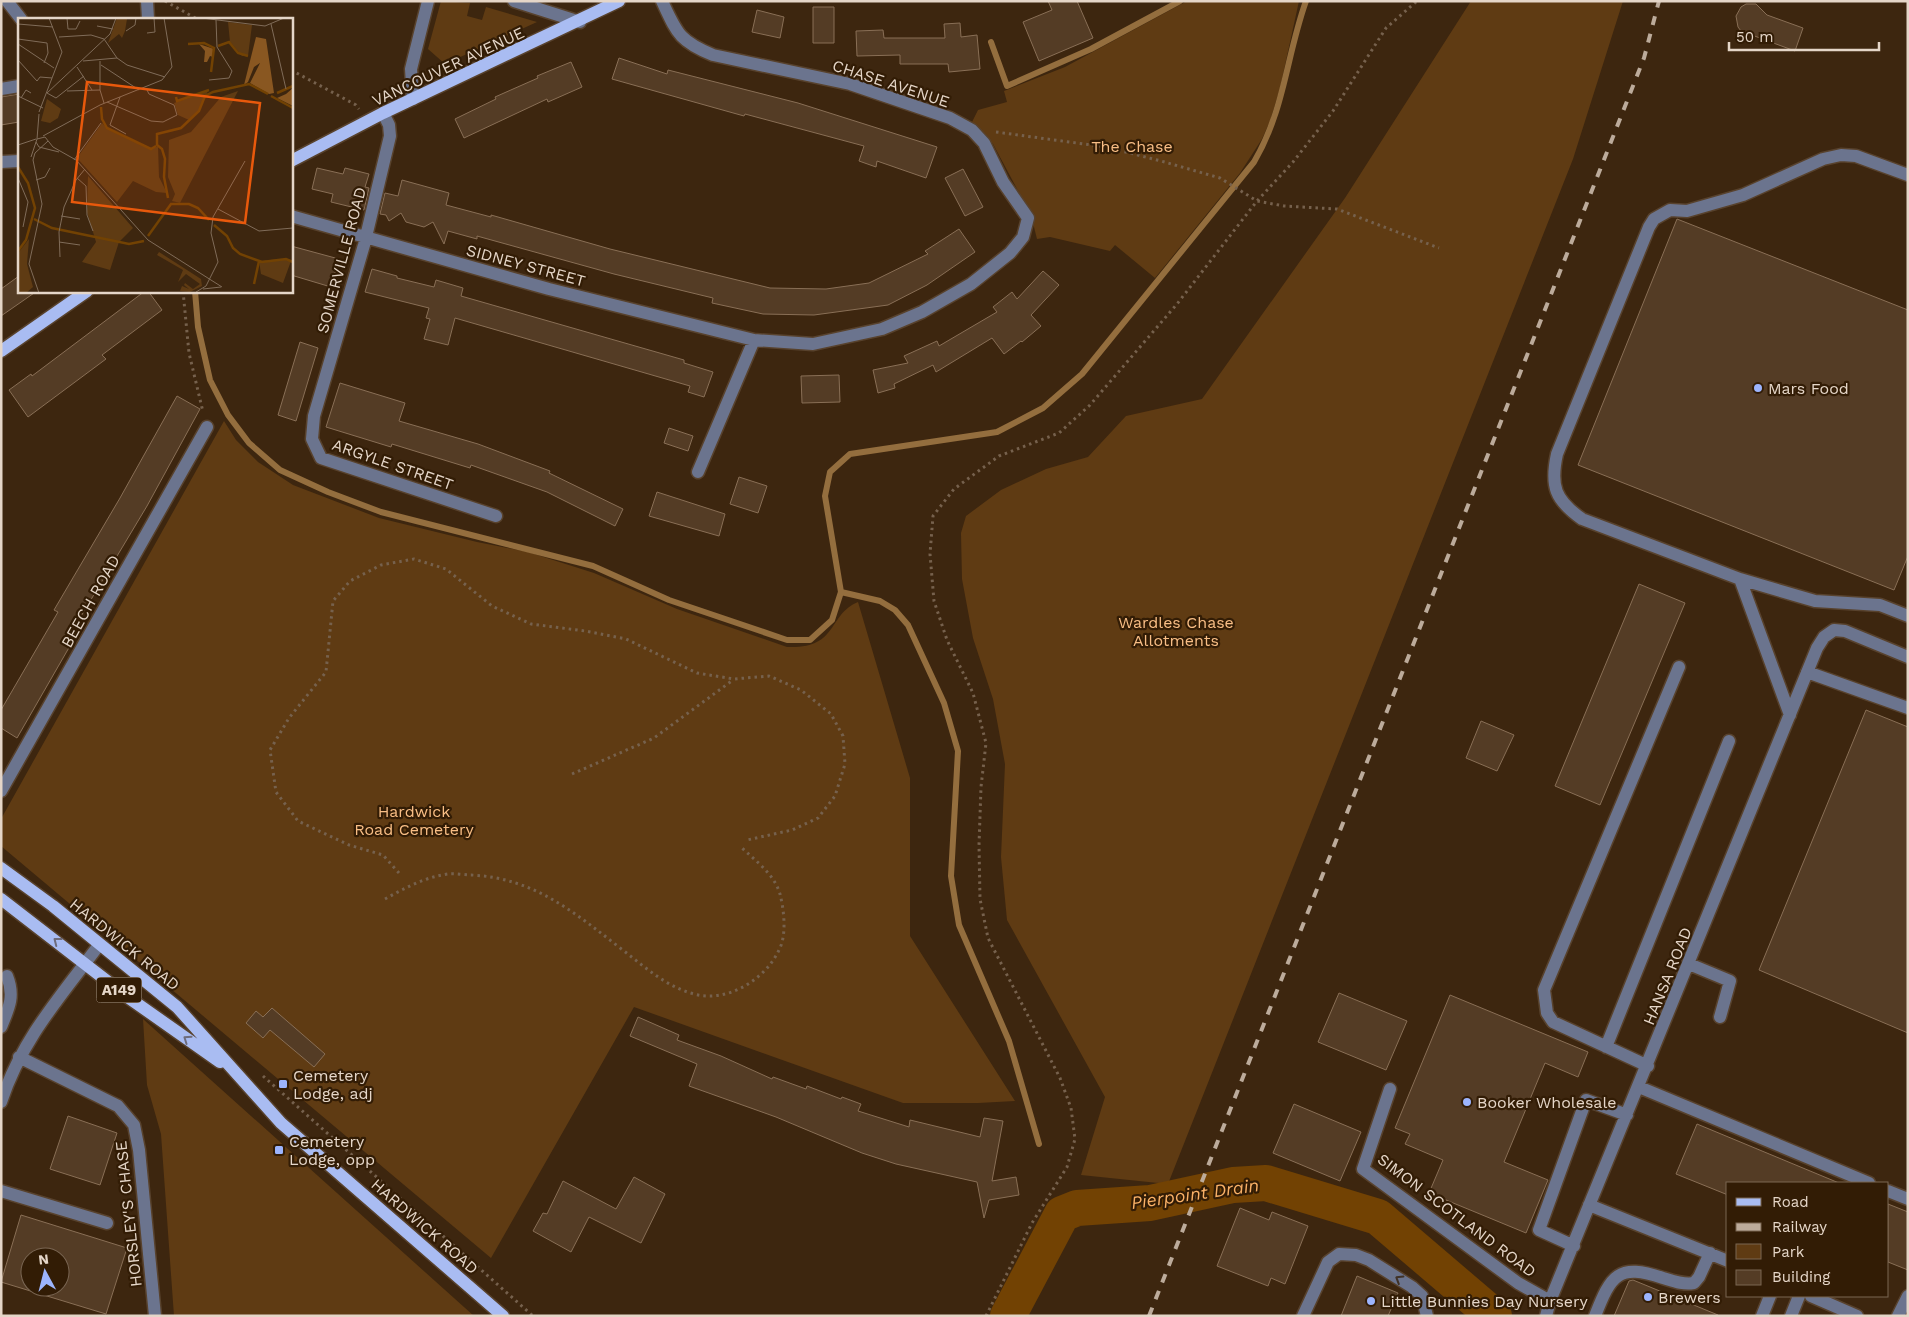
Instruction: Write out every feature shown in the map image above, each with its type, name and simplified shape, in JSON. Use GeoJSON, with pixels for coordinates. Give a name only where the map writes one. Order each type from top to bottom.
{"type":"FeatureCollection","features":[{"type":"Feature","properties":{"kind":"main road","name":"VANCOUVER AVENUE"},"geometry":{"type":"LineString","coordinates":[[292,160],[383,113],[580,22],[619,1]]}},
{"type":"Feature","properties":{"kind":"main road"},"geometry":{"type":"LineString","coordinates":[[1,351],[86,292]]}},
{"type":"Feature","properties":{"kind":"main road","name":"HARDWICK ROAD"},"geometry":{"type":"LineString","coordinates":[[1,868],[53,906],[177,1007],[281,1123],[503,1316]]}},
{"type":"Feature","properties":{"kind":"main road","name":"HARDWICK ROAD"},"geometry":{"type":"LineString","coordinates":[[1,899],[129,998],[241,1077]]}},
{"type":"Feature","properties":{"kind":"street"},"geometry":{"type":"LineString","coordinates":[[7,1],[19,18]]}},
{"type":"Feature","properties":{"kind":"street"},"geometry":{"type":"LineString","coordinates":[[147,1],[148,18]]}},
{"type":"Feature","properties":{"kind":"street"},"geometry":{"type":"LineString","coordinates":[[413,100],[411,69],[428,1]]}},
{"type":"Feature","properties":{"kind":"street"},"geometry":{"type":"LineString","coordinates":[[514,1],[580,22]]}},
{"type":"Feature","properties":{"kind":"street","name":"CHASE AVENUE"},"geometry":{"type":"LineString","coordinates":[[662,1],[677,33],[693,46],[713,54],[850,84],[950,118],[972,130],[984,144],[1003,182],[1028,218]]}},
{"type":"Feature","properties":{"kind":"street"},"geometry":{"type":"LineString","coordinates":[[1,89],[18,86]]}},
{"type":"Feature","properties":{"kind":"street","name":"SOMERVILLE ROAD"},"geometry":{"type":"LineString","coordinates":[[314,416],[366,237],[390,136],[389,125],[383,113]]}},
{"type":"Feature","properties":{"kind":"street"},"geometry":{"type":"LineString","coordinates":[[1908,175],[1856,156],[1841,155],[1822,159],[1743,195],[1686,212],[1670,210],[1654,219],[1648,227],[1557,454],[1552,476],[1557,494],[1567,509],[1582,519],[1740,579],[1816,601],[1880,605],[1908,616]]}},
{"type":"Feature","properties":{"kind":"street"},"geometry":{"type":"LineString","coordinates":[[1,162],[18,160]]}},
{"type":"Feature","properties":{"kind":"street","name":"SIDNEY STREET"},"geometry":{"type":"LineString","coordinates":[[292,216],[549,288],[754,340],[813,344],[882,329],[922,312],[971,284],[1010,252],[1023,237],[1028,218]]}},
{"type":"Feature","properties":{"kind":"street"},"geometry":{"type":"LineString","coordinates":[[698,472],[754,340]]}},
{"type":"Feature","properties":{"kind":"street","name":"ARGYLE STREET"},"geometry":{"type":"LineString","coordinates":[[314,416],[312,439],[321,458],[496,516]]}},
{"type":"Feature","properties":{"kind":"street","name":"BEECH ROAD"},"geometry":{"type":"LineString","coordinates":[[1,791],[207,427]]}},
{"type":"Feature","properties":{"kind":"street"},"geometry":{"type":"LineString","coordinates":[[1740,579],[1790,715]]}},
{"type":"Feature","properties":{"kind":"street","name":"HANSA ROAD"},"geometry":{"type":"LineString","coordinates":[[1546,1316],[1550,1301],[1648,1066],[1817,648],[1824,637],[1834,630],[1845,631],[1908,657]]}},
{"type":"Feature","properties":{"kind":"street"},"geometry":{"type":"LineString","coordinates":[[1648,1066],[1553,1022],[1547,1013],[1544,990],[1678,667]]}},
{"type":"Feature","properties":{"kind":"street"},"geometry":{"type":"LineString","coordinates":[[1807,672],[1908,708]]}},
{"type":"Feature","properties":{"kind":"street"},"geometry":{"type":"LineString","coordinates":[[1606,1047],[1729,741]]}},
{"type":"Feature","properties":{"kind":"street"},"geometry":{"type":"LineString","coordinates":[[1,1102],[19,1058],[37,1025],[99,945]]}},
{"type":"Feature","properties":{"kind":"street"},"geometry":{"type":"LineString","coordinates":[[1689,964],[1730,981],[1720,1017]]}},
{"type":"Feature","properties":{"kind":"street"},"geometry":{"type":"LineString","coordinates":[[1,1027],[12,997],[8,976]]}},
{"type":"Feature","properties":{"kind":"street","name":"HORSLEY'S CHASE"},"geometry":{"type":"LineString","coordinates":[[19,1058],[118,1106],[134,1125],[139,1150],[155,1316]]}},
{"type":"Feature","properties":{"kind":"street"},"geometry":{"type":"LineString","coordinates":[[1639,1087],[1867,1182]]}},
{"type":"Feature","properties":{"kind":"street","name":"SIMON SCOTLAND ROAD"},"geometry":{"type":"LineString","coordinates":[[1390,1089],[1363,1168],[1518,1283],[1550,1301]]}},
{"type":"Feature","properties":{"kind":"street"},"geometry":{"type":"LineString","coordinates":[[1574,1246],[1539,1230],[1586,1100],[1627,1115]]}},
{"type":"Feature","properties":{"kind":"street"},"geometry":{"type":"LineString","coordinates":[[1,1190],[107,1223]]}},
{"type":"Feature","properties":{"kind":"street"},"geometry":{"type":"LineString","coordinates":[[1889,1191],[1908,1199]]}},
{"type":"Feature","properties":{"kind":"street"},"geometry":{"type":"LineString","coordinates":[[1590,1205],[1726,1260]]}},
{"type":"Feature","properties":{"kind":"street"},"geometry":{"type":"LineString","coordinates":[[1595,1316],[1606,1289],[1613,1279],[1624,1273],[1640,1271],[1676,1282],[1694,1283],[1699,1278],[1710,1253]]}},
{"type":"Feature","properties":{"kind":"street"},"geometry":{"type":"LineString","coordinates":[[1303,1316],[1328,1262],[1339,1254],[1356,1255],[1369,1260],[1412,1287],[1422,1296],[1427,1316]]}},
{"type":"Feature","properties":{"kind":"street"},"geometry":{"type":"LineString","coordinates":[[1898,1316],[1908,1296]]}},
{"type":"Feature","properties":{"kind":"street"},"geometry":{"type":"LineString","coordinates":[[1762,1316],[1770,1297]]}},
{"type":"Feature","properties":{"kind":"street"},"geometry":{"type":"LineString","coordinates":[[1791,1316],[1799,1297]]}},
{"type":"Feature","properties":{"kind":"street"},"geometry":{"type":"LineString","coordinates":[[1813,1297],[1857,1316]]}},
{"type":"Feature","properties":{"kind":"path"},"geometry":{"type":"LineString","coordinates":[[165,1],[195,18]]}},
{"type":"Feature","properties":{"kind":"path"},"geometry":{"type":"LineString","coordinates":[[986,1316],[1032,1223],[1067,1167],[1076,1138],[1071,1108],[1060,1078],[988,938],[980,899],[981,787],[986,743],[973,693],[947,640],[934,601],[930,554],[933,516],[954,489],[999,456],[1059,433],[1090,405],[1177,304],[1257,201],[1293,162],[1333,111],[1386,28],[1416,1]]}},
{"type":"Feature","properties":{"kind":"path"},"geometry":{"type":"LineString","coordinates":[[292,71],[356,105],[369,121]]}},
{"type":"Feature","properties":{"kind":"path"},"geometry":{"type":"LineString","coordinates":[[972,130],[1106,147],[1220,178],[1257,201],[1284,206],[1337,209],[1439,248]]}},
{"type":"Feature","properties":{"kind":"path"},"geometry":{"type":"LineString","coordinates":[[183,292],[189,353],[207,427]]}},
{"type":"Feature","properties":{"kind":"path"},"geometry":{"type":"LineString","coordinates":[[399,873],[383,855],[349,845],[298,822],[276,792],[270,750],[289,718],[326,672],[332,601],[350,581],[381,565],[414,559],[446,569],[492,606],[531,624],[585,631],[626,639],[698,673],[734,679],[768,676],[801,690],[831,714],[843,736],[845,764],[835,796],[818,818],[792,830],[747,840]]}},
{"type":"Feature","properties":{"kind":"path"},"geometry":{"type":"LineString","coordinates":[[572,774],[654,738],[734,679]]}},
{"type":"Feature","properties":{"kind":"path"},"geometry":{"type":"LineString","coordinates":[[385,899],[414,884],[449,874],[494,876],[527,886],[563,904],[665,982],[695,995],[718,996],[742,989],[763,972],[780,950],[784,922],[780,894],[770,872],[742,848]]}},
{"type":"Feature","properties":{"kind":"path"},"geometry":{"type":"LineString","coordinates":[[258,1071],[533,1316]]}},
{"type":"Feature","properties":{"kind":"green space"},"geometry":{"type":"Polygon","coordinates":[[[441,1],[470,3],[467,16],[482,20],[486,7],[537,22],[445,64],[428,49],[441,1]]]}},
{"type":"Feature","properties":{"kind":"green space","name":"The Chase"},"geometry":{"type":"Polygon","coordinates":[[[1187,1],[1299,1],[1280,88],[1270,121],[1262,139],[1240,173],[1155,278],[1115,245],[1110,251],[1050,237],[1037,239],[1031,215],[993,144],[972,122],[978,110],[1007,102],[1004,91],[1065,67],[1187,1]]]}},
{"type":"Feature","properties":{"kind":"green space","name":"Wardles Chase Allotments"},"geometry":{"type":"Polygon","coordinates":[[[1471,1],[1623,1],[1573,159],[1168,1184],[1081,1175],[1105,1097],[1007,920],[1001,857],[1005,764],[993,699],[973,638],[962,579],[961,533],[966,516],[1001,490],[1046,469],[1088,457],[1126,416],[1202,399],[1345,198],[1471,1]]]}},
{"type":"Feature","properties":{"kind":"green space","name":"Hardwick Road Cemetery"},"geometry":{"type":"Polygon","coordinates":[[[224,421],[236,440],[258,462],[293,485],[379,518],[477,542],[528,552],[594,573],[677,609],[787,647],[816,643],[824,637],[848,608],[858,602],[910,778],[910,936],[1015,1101],[903,1103],[634,1007],[491,1258],[1,846],[1,819],[224,421]]]}},
{"type":"Feature","properties":{"kind":"green space"},"geometry":{"type":"Polygon","coordinates":[[[143,1019],[474,1316],[174,1316],[161,1134],[147,1085],[143,1019]]]}},
{"type":"Feature","properties":{"kind":"building"},"geometry":{"type":"Polygon","coordinates":[[[1048,1],[1077,1],[1093,38],[1039,61],[1023,22],[1052,10],[1048,1]]]}},
{"type":"Feature","properties":{"kind":"building"},"geometry":{"type":"Polygon","coordinates":[[[1746,4],[1756,4],[1767,15],[1803,28],[1795,51],[1741,31],[1738,27],[1736,16],[1741,7],[1746,4]]]}},
{"type":"Feature","properties":{"kind":"building"},"geometry":{"type":"Polygon","coordinates":[[[813,7],[834,7],[834,43],[813,43],[813,7]]]}},
{"type":"Feature","properties":{"kind":"building"},"geometry":{"type":"Polygon","coordinates":[[[757,10],[784,17],[780,38],[752,32],[757,10]]]}},
{"type":"Feature","properties":{"kind":"building"},"geometry":{"type":"Polygon","coordinates":[[[960,23],[961,37],[977,35],[980,69],[949,72],[948,64],[900,64],[900,55],[857,56],[856,31],[883,30],[884,38],[945,38],[944,24],[960,23]]]}},
{"type":"Feature","properties":{"kind":"building"},"geometry":{"type":"Polygon","coordinates":[[[619,58],[667,74],[668,70],[798,103],[937,147],[926,178],[877,161],[876,167],[859,161],[864,146],[745,114],[744,116],[612,79],[619,58]]]}},
{"type":"Feature","properties":{"kind":"building"},"geometry":{"type":"Polygon","coordinates":[[[571,62],[582,87],[548,102],[547,99],[464,138],[455,119],[496,99],[495,97],[538,78],[537,76],[571,62]]]}},
{"type":"Feature","properties":{"kind":"building"},"geometry":{"type":"Polygon","coordinates":[[[18,94],[18,122],[1,125],[1,97],[18,94]]]}},
{"type":"Feature","properties":{"kind":"building"},"geometry":{"type":"Polygon","coordinates":[[[317,168],[343,174],[345,168],[369,174],[365,187],[369,188],[364,210],[331,202],[333,194],[312,189],[317,168]]]}},
{"type":"Feature","properties":{"kind":"building"},"geometry":{"type":"Polygon","coordinates":[[[963,169],[983,207],[965,216],[945,178],[963,169]]]}},
{"type":"Feature","properties":{"kind":"building"},"geometry":{"type":"Polygon","coordinates":[[[402,180],[449,193],[446,205],[491,217],[491,215],[610,249],[770,288],[826,289],[869,283],[928,254],[925,251],[959,229],[975,252],[927,285],[888,305],[814,315],[763,314],[712,303],[713,298],[614,274],[477,236],[477,239],[448,231],[444,244],[433,222],[424,227],[406,222],[401,213],[389,221],[386,215],[380,214],[385,193],[398,196],[402,180]]]}},
{"type":"Feature","properties":{"kind":"building","name":"Mars Food"},"geometry":{"type":"Polygon","coordinates":[[[1677,219],[1908,310],[1908,556],[1894,590],[1578,465],[1677,219]]]}},
{"type":"Feature","properties":{"kind":"building"},"geometry":{"type":"Polygon","coordinates":[[[292,246],[339,259],[331,287],[292,275],[292,246]]]}},
{"type":"Feature","properties":{"kind":"building"},"geometry":{"type":"Polygon","coordinates":[[[372,269],[397,276],[397,278],[434,287],[436,280],[463,288],[461,296],[684,360],[684,363],[713,372],[704,397],[688,392],[690,386],[455,318],[448,345],[424,339],[430,319],[426,318],[429,308],[365,292],[372,269]]]}},
{"type":"Feature","properties":{"kind":"building"},"geometry":{"type":"Polygon","coordinates":[[[1043,271],[1059,285],[1031,315],[1041,326],[1022,342],[1004,354],[992,338],[936,372],[933,365],[894,384],[895,388],[878,393],[873,370],[908,363],[904,356],[937,341],[939,346],[997,312],[993,307],[1012,292],[1017,299],[1043,271]]]}},
{"type":"Feature","properties":{"kind":"building"},"geometry":{"type":"Polygon","coordinates":[[[18,277],[18,292],[36,292],[1,316],[1,289],[18,277]]]}},
{"type":"Feature","properties":{"kind":"building"},"geometry":{"type":"Polygon","coordinates":[[[144,292],[149,292],[162,310],[102,355],[106,359],[28,417],[9,390],[31,374],[32,376],[144,292]]]}},
{"type":"Feature","properties":{"kind":"building"},"geometry":{"type":"Polygon","coordinates":[[[300,342],[318,348],[296,421],[278,415],[300,342]]]}},
{"type":"Feature","properties":{"kind":"building"},"geometry":{"type":"Polygon","coordinates":[[[839,375],[840,402],[802,403],[801,376],[839,375]]]}},
{"type":"Feature","properties":{"kind":"building"},"geometry":{"type":"Polygon","coordinates":[[[340,383],[405,403],[399,421],[478,444],[550,471],[549,473],[623,509],[615,526],[547,492],[471,465],[470,468],[392,444],[391,447],[326,427],[340,383]]]}},
{"type":"Feature","properties":{"kind":"building"},"geometry":{"type":"Polygon","coordinates":[[[177,396],[200,409],[147,506],[77,623],[82,625],[17,738],[1,728],[1,710],[58,612],[54,610],[177,396]]]}},
{"type":"Feature","properties":{"kind":"building"},"geometry":{"type":"Polygon","coordinates":[[[669,428],[693,436],[688,451],[664,443],[669,428]]]}},
{"type":"Feature","properties":{"kind":"building"},"geometry":{"type":"Polygon","coordinates":[[[739,477],[767,486],[758,513],[730,504],[739,477]]]}},
{"type":"Feature","properties":{"kind":"building"},"geometry":{"type":"Polygon","coordinates":[[[657,492],[725,514],[719,536],[649,516],[657,492]]]}},
{"type":"Feature","properties":{"kind":"building"},"geometry":{"type":"Polygon","coordinates":[[[1639,584],[1685,603],[1600,805],[1555,786],[1639,584]]]}},
{"type":"Feature","properties":{"kind":"building"},"geometry":{"type":"Polygon","coordinates":[[[1866,710],[1908,727],[1908,1033],[1759,970],[1866,710]]]}},
{"type":"Feature","properties":{"kind":"building"},"geometry":{"type":"Polygon","coordinates":[[[1481,721],[1514,735],[1497,771],[1466,758],[1481,721]]]}},
{"type":"Feature","properties":{"kind":"building"},"geometry":{"type":"Polygon","coordinates":[[[1339,993],[1407,1021],[1386,1070],[1318,1042],[1339,993]]]}},
{"type":"Feature","properties":{"kind":"building","name":"Booker Wholesale"},"geometry":{"type":"Polygon","coordinates":[[[1450,995],[1588,1052],[1578,1077],[1545,1063],[1504,1162],[1548,1180],[1526,1233],[1429,1193],[1443,1160],[1405,1144],[1410,1134],[1395,1128],[1450,995]]]}},
{"type":"Feature","properties":{"kind":"building"},"geometry":{"type":"Polygon","coordinates":[[[272,1008],[325,1054],[314,1067],[270,1030],[263,1038],[246,1023],[256,1011],[263,1017],[272,1008]]]}},
{"type":"Feature","properties":{"kind":"building"},"geometry":{"type":"Polygon","coordinates":[[[638,1017],[679,1035],[677,1040],[721,1056],[772,1079],[773,1077],[806,1089],[807,1086],[841,1099],[842,1097],[861,1104],[858,1111],[909,1127],[910,1120],[980,1137],[984,1118],[1003,1121],[992,1181],[1016,1177],[1019,1195],[989,1200],[984,1218],[977,1182],[896,1164],[862,1153],[776,1117],[689,1086],[697,1064],[630,1036],[638,1017]]]}},
{"type":"Feature","properties":{"kind":"building"},"geometry":{"type":"Polygon","coordinates":[[[1294,1104],[1361,1132],[1340,1181],[1273,1153],[1294,1104]]]}},
{"type":"Feature","properties":{"kind":"building"},"geometry":{"type":"Polygon","coordinates":[[[68,1116],[117,1133],[100,1185],[50,1169],[68,1116]]]}},
{"type":"Feature","properties":{"kind":"building"},"geometry":{"type":"Polygon","coordinates":[[[1697,1124],[1837,1182],[1726,1182],[1726,1194],[1676,1174],[1697,1124]]]}},
{"type":"Feature","properties":{"kind":"building"},"geometry":{"type":"Polygon","coordinates":[[[634,1177],[665,1194],[641,1243],[589,1217],[571,1252],[533,1231],[543,1213],[547,1214],[563,1181],[616,1209],[634,1177]]]}},
{"type":"Feature","properties":{"kind":"building"},"geometry":{"type":"Polygon","coordinates":[[[1889,1204],[1908,1212],[1908,1270],[1889,1262],[1889,1204]]]}},
{"type":"Feature","properties":{"kind":"building"},"geometry":{"type":"Polygon","coordinates":[[[1240,1208],[1269,1220],[1272,1212],[1308,1226],[1285,1284],[1271,1278],[1268,1286],[1217,1266],[1240,1208]]]}},
{"type":"Feature","properties":{"kind":"building"},"geometry":{"type":"Polygon","coordinates":[[[21,1215],[127,1248],[106,1314],[50,1297],[70,1297],[70,1247],[20,1247],[20,1288],[1,1282],[21,1215]]]}},
{"type":"Feature","properties":{"kind":"building","name":"Little Bunnies Day Nursery"},"geometry":{"type":"Polygon","coordinates":[[[1357,1276],[1398,1293],[1388,1316],[1341,1316],[1357,1276]]]}},
{"type":"Feature","properties":{"kind":"building","name":"Brewers"},"geometry":{"type":"Polygon","coordinates":[[[1633,1280],[1718,1316],[1614,1316],[1629,1281],[1633,1280]]]}},
{"type":"Feature","properties":{"kind":"waterway"},"geometry":{"type":"LineString","coordinates":[[991,42],[1007,86],[1091,49],[1180,1]]}},
{"type":"Feature","properties":{"kind":"waterway"},"geometry":{"type":"LineString","coordinates":[[1039,1144],[1009,1041],[959,925],[951,876],[958,751],[944,703],[908,625],[895,610],[880,601],[841,592],[825,496],[830,472],[850,454],[997,432],[1043,408],[1082,374],[1254,162],[1279,103],[1306,1]]}},
{"type":"Feature","properties":{"kind":"waterway"},"geometry":{"type":"LineString","coordinates":[[195,292],[198,327],[210,380],[228,415],[249,443],[280,470],[328,492],[381,512],[593,566],[669,600],[787,640],[810,640],[832,620],[841,592]]}},
{"type":"Feature","properties":{"kind":"waterway","name":"Pierpoint Drain"},"geometry":{"type":"LineString","coordinates":[[1008,1316],[1062,1214],[1077,1208],[1150,1203],[1233,1185],[1266,1183],[1378,1217],[1494,1316]]}},
{"type":"Feature","properties":{"kind":"railway"},"geometry":{"type":"LineString","coordinates":[[1149,1316],[1644,58],[1659,1]]}},
{"type":"Feature","properties":{"kind":"place","name":"Mars Food"},"geometry":{"type":"Point","coordinates":[1758,388]}},
{"type":"Feature","properties":{"kind":"place","name":"Cemetery Lodge, adj"},"geometry":{"type":"Point","coordinates":[283,1084]}},
{"type":"Feature","properties":{"kind":"place","name":"Booker Wholesale"},"geometry":{"type":"Point","coordinates":[1467,1102]}},
{"type":"Feature","properties":{"kind":"place","name":"Cemetery Lodge, opp"},"geometry":{"type":"Point","coordinates":[279,1150]}},
{"type":"Feature","properties":{"kind":"place","name":"Brewers"},"geometry":{"type":"Point","coordinates":[1648,1297]}},
{"type":"Feature","properties":{"kind":"place","name":"Little Bunnies Day Nursery"},"geometry":{"type":"Point","coordinates":[1371,1301]}}]}
